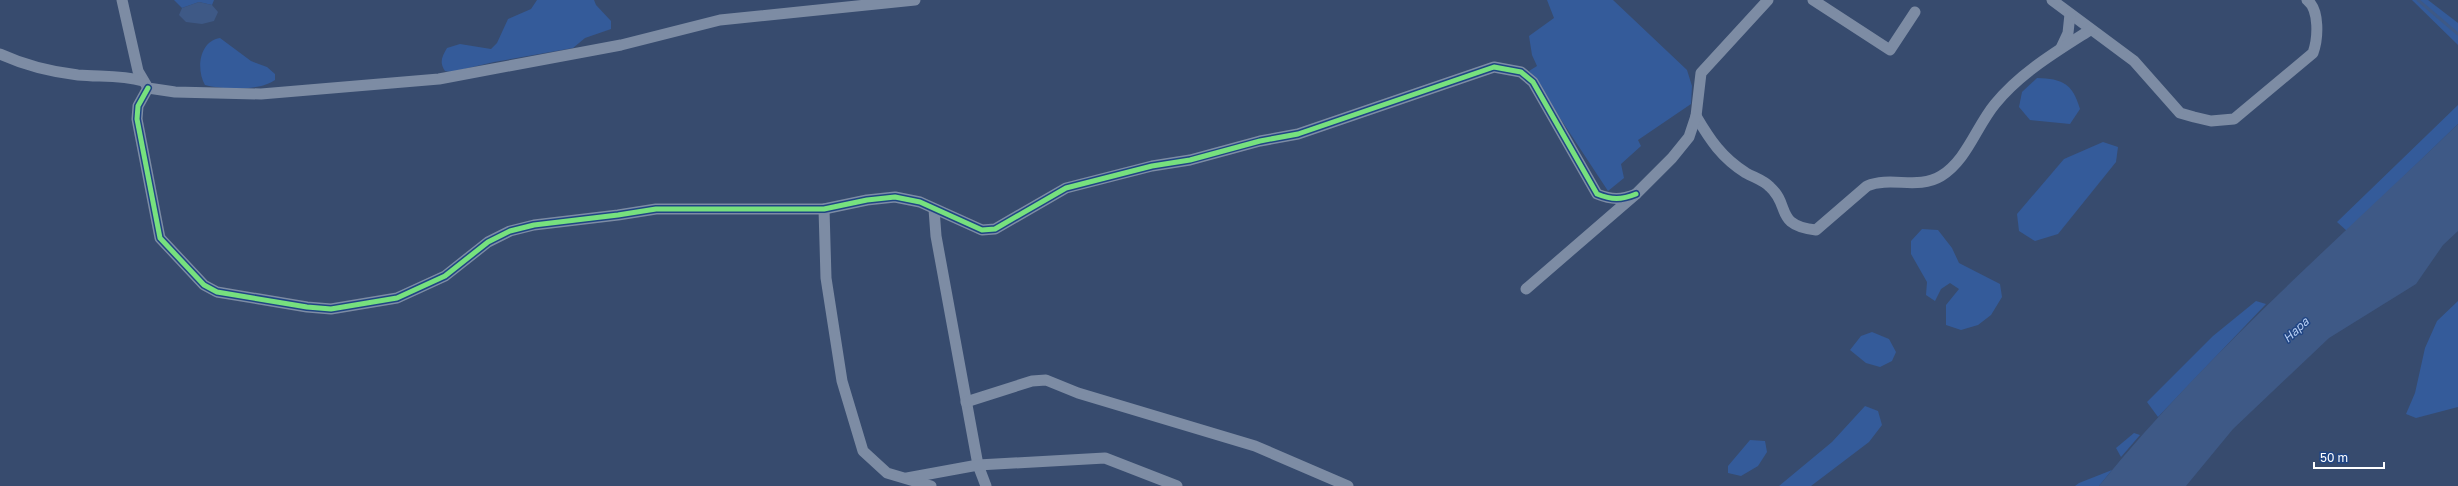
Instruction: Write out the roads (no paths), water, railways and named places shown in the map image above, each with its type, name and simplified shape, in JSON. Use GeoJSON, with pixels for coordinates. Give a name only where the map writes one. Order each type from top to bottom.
{"type":"FeatureCollection","features":[{"type":"Feature","properties":{"kind":"street"},"geometry":{"type":"LineString","coordinates":[[122,0],[138,71],[146,84]]}},
{"type":"Feature","properties":{"kind":"street"},"geometry":{"type":"LineString","coordinates":[[0,54],[21,64],[77,75],[128,77],[175,92],[261,94],[439,79],[621,45],[720,20],[915,0]]}},
{"type":"Feature","properties":{"kind":"street"},"geometry":{"type":"LineString","coordinates":[[1526,289],[1636,194],[1672,158],[1689,137],[1696,116],[1701,73],[1768,0]]}},
{"type":"Feature","properties":{"kind":"street"},"geometry":{"type":"LineString","coordinates":[[1813,0],[1890,50],[1915,12]]}},
{"type":"Feature","properties":{"kind":"street"},"geometry":{"type":"LineString","coordinates":[[2052,0],[2090,30],[2134,61],[2180,113],[2211,121],[2234,119],[2313,53],[2315,46],[2315,11],[2307,0]]}},
{"type":"Feature","properties":{"kind":"street"},"geometry":{"type":"LineString","coordinates":[[2061,48],[2068,33],[2070,14]]}},
{"type":"Feature","properties":{"kind":"street"},"geometry":{"type":"LineString","coordinates":[[1696,116],[1711,143],[1735,165],[1772,188],[1785,216],[1806,229],[1816,230],[1867,186],[1876,183],[1928,182],[1942,175],[1962,156],[1994,105],[2008,88],[2061,48],[2090,30]]}},
{"type":"Feature","properties":{"kind":"street"},"geometry":{"type":"LineString","coordinates":[[146,84],[138,106],[137,119],[160,238],[204,285],[217,292],[307,307],[331,308],[397,298],[445,276],[488,242],[510,231],[534,225],[618,216],[656,209],[824,209],[867,200],[896,197],[920,202],[982,230],[995,229],[1066,188],[1152,166],[1190,160],[1260,141],[1298,134],[1494,67],[1521,72],[1532,82],[1597,194],[1612,199],[1623,199],[1636,194]]}},
{"type":"Feature","properties":{"kind":"street"},"geometry":{"type":"LineString","coordinates":[[824,209],[826,278],[842,381],[863,451],[887,473],[930,486]]}},
{"type":"Feature","properties":{"kind":"street"},"geometry":{"type":"LineString","coordinates":[[934,209],[936,236],[966,402],[978,465],[986,486]]}},
{"type":"Feature","properties":{"kind":"street"},"geometry":{"type":"LineString","coordinates":[[966,402],[1032,381],[1046,380],[1078,393],[1255,446],[1348,486]]}},
{"type":"Feature","properties":{"kind":"street"},"geometry":{"type":"LineString","coordinates":[[904,478],[978,465],[1105,458],[1177,486]]}},
{"type":"Feature","properties":{"kind":"water"},"geometry":{"type":"Polygon","coordinates":[[[199,2],[212,5],[218,12],[214,21],[202,24],[186,22],[179,15],[182,8],[199,2]]]}},
{"type":"Feature","properties":{"kind":"water","name":"Нара"},"geometry":{"type":"Polygon","coordinates":[[[2458,124],[2458,231],[2443,245],[2416,284],[2329,338],[2233,429],[2186,486],[2099,486],[2140,437],[2227,345],[2458,124]]]}},
{"type":"Feature","properties":{"kind":"waterway"},"geometry":{"type":"LineString","coordinates":[[2418,0],[2458,34]]}}]}
